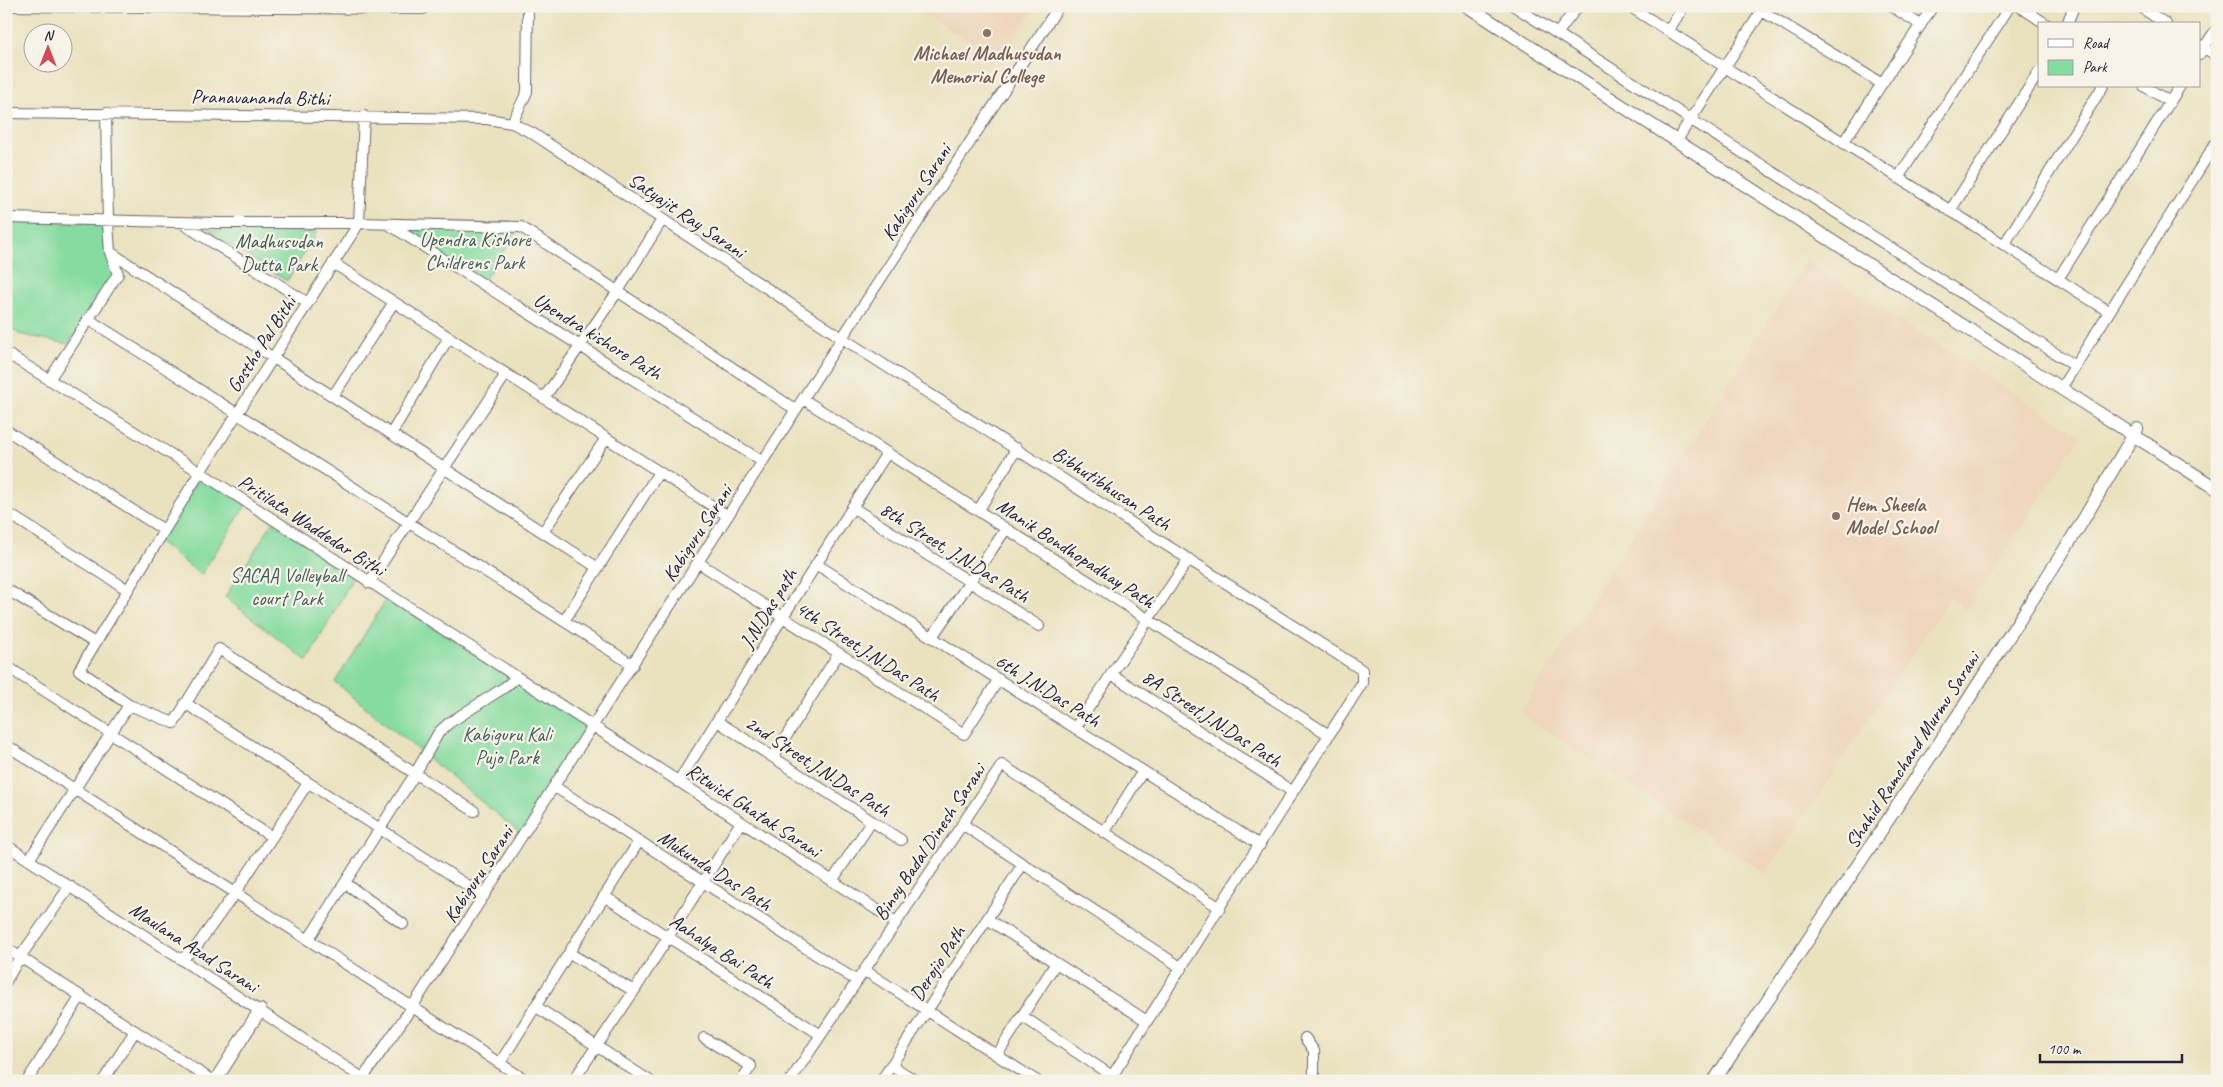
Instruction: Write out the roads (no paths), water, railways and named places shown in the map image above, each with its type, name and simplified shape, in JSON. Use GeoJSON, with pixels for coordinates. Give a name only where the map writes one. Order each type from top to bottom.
{"type":"FeatureCollection","features":[{"type":"Feature","properties":{"kind":"street"},"geometry":{"type":"LineString","coordinates":[[6,6],[423,9],[423,6]]}},
{"type":"Feature","properties":{"kind":"street"},"geometry":{"type":"LineString","coordinates":[[512,123],[527,92],[528,6]]}},
{"type":"Feature","properties":{"kind":"street","name":"Kabiguru Sarani"},"geometry":{"type":"LineString","coordinates":[[365,1080],[842,338],[1059,6]]}},
{"type":"Feature","properties":{"kind":"street"},"geometry":{"type":"LineString","coordinates":[[1468,6],[1679,137]]}},
{"type":"Feature","properties":{"kind":"street"},"geometry":{"type":"LineString","coordinates":[[1481,6],[1679,137],[2135,432],[2217,489]]}},
{"type":"Feature","properties":{"kind":"street"},"geometry":{"type":"LineString","coordinates":[[1514,6],[2075,366]]}},
{"type":"Feature","properties":{"kind":"street"},"geometry":{"type":"LineString","coordinates":[[1557,34],[1578,6]]}},
{"type":"Feature","properties":{"kind":"street"},"geometry":{"type":"LineString","coordinates":[[1629,6],[2108,311]]}},
{"type":"Feature","properties":{"kind":"street"},"geometry":{"type":"LineString","coordinates":[[1668,32],[1684,6]]}},
{"type":"Feature","properties":{"kind":"street"},"geometry":{"type":"LineString","coordinates":[[1891,6],[1921,25]]}},
{"type":"Feature","properties":{"kind":"street"},"geometry":{"type":"LineString","coordinates":[[1843,143],[1933,6]]}},
{"type":"Feature","properties":{"kind":"street"},"geometry":{"type":"LineString","coordinates":[[1898,178],[2010,6]]}},
{"type":"Feature","properties":{"kind":"street"},"geometry":{"type":"LineString","coordinates":[[2019,6],[2043,22]]}},
{"type":"Feature","properties":{"kind":"street"},"geometry":{"type":"LineString","coordinates":[[2068,22],[2074,6]]}},
{"type":"Feature","properties":{"kind":"street"},"geometry":{"type":"LineString","coordinates":[[2139,6],[2163,22]]}},
{"type":"Feature","properties":{"kind":"street"},"geometry":{"type":"LineString","coordinates":[[1679,137],[1764,9],[1882,84]]}},
{"type":"Feature","properties":{"kind":"street"},"geometry":{"type":"LineString","coordinates":[[2217,28],[2201,49],[2217,56]]}},
{"type":"Feature","properties":{"kind":"street"},"geometry":{"type":"LineString","coordinates":[[2210,38],[2217,56]]}},
{"type":"Feature","properties":{"kind":"street"},"geometry":{"type":"LineString","coordinates":[[1950,211],[2038,74]]}},
{"type":"Feature","properties":{"kind":"street"},"geometry":{"type":"LineString","coordinates":[[2004,245],[2102,88]]}},
{"type":"Feature","properties":{"kind":"street"},"geometry":{"type":"LineString","coordinates":[[2147,88],[2170,102]]}},
{"type":"Feature","properties":{"kind":"street"},"geometry":{"type":"LineString","coordinates":[[2058,279],[2179,88]]}},
{"type":"Feature","properties":{"kind":"street","name":"Pranavananda Bithi"},"geometry":{"type":"LineString","coordinates":[[6,113],[364,116],[487,119],[512,123]]}},
{"type":"Feature","properties":{"kind":"street"},"geometry":{"type":"LineString","coordinates":[[48,380],[118,274],[110,252],[106,113]]}},
{"type":"Feature","properties":{"kind":"street","name":"Gostho Pal Bithi"},"geometry":{"type":"LineString","coordinates":[[129,705],[78,670],[200,472],[359,222],[364,116]]}},
{"type":"Feature","properties":{"kind":"street","name":"Satyajit Ray Sarani"},"geometry":{"type":"LineString","coordinates":[[512,123],[532,133],[842,338]]}},
{"type":"Feature","properties":{"kind":"street"},"geometry":{"type":"LineString","coordinates":[[2062,385],[2217,141]]}},
{"type":"Feature","properties":{"kind":"street"},"geometry":{"type":"LineString","coordinates":[[7,220],[359,222],[521,227],[796,410]]}},
{"type":"Feature","properties":{"kind":"street"},"geometry":{"type":"LineString","coordinates":[[544,398],[618,291],[662,220]]}},
{"type":"Feature","properties":{"kind":"street"},"geometry":{"type":"LineString","coordinates":[[180,222],[308,303]]}},
{"type":"Feature","properties":{"kind":"street","name":"Upendra kishore Path"},"geometry":{"type":"LineString","coordinates":[[388,224],[763,462]]}},
{"type":"Feature","properties":{"kind":"street"},"geometry":{"type":"LineString","coordinates":[[110,252],[598,568]]}},
{"type":"Feature","properties":{"kind":"street"},"geometry":{"type":"LineString","coordinates":[[333,263],[728,516]]}},
{"type":"Feature","properties":{"kind":"street"},"geometry":{"type":"LineString","coordinates":[[333,396],[394,302]]}},
{"type":"Feature","properties":{"kind":"street"},"geometry":{"type":"LineString","coordinates":[[88,319],[633,665]]}},
{"type":"Feature","properties":{"kind":"street"},"geometry":{"type":"LineString","coordinates":[[391,434],[449,337]]}},
{"type":"Feature","properties":{"kind":"street","name":"Bibhutibhusan Path"},"geometry":{"type":"LineString","coordinates":[[842,338],[1362,670],[1362,683],[1329,735]]}},
{"type":"Feature","properties":{"kind":"street","name":"Pritilata Waddedar Bithi"},"geometry":{"type":"LineString","coordinates":[[8,358],[48,380],[200,472],[593,728]]}},
{"type":"Feature","properties":{"kind":"street"},"geometry":{"type":"LineString","coordinates":[[369,583],[506,374]]}},
{"type":"Feature","properties":{"kind":"street","name":"Manik Bondhopadhay Path"},"geometry":{"type":"LineString","coordinates":[[803,399],[1329,735]]}},
{"type":"Feature","properties":{"kind":"street"},"geometry":{"type":"LineString","coordinates":[[6,430],[164,530]]}},
{"type":"Feature","properties":{"kind":"street"},"geometry":{"type":"LineString","coordinates":[[2135,432],[2217,480]]}},
{"type":"Feature","properties":{"kind":"street","name":"Shahid Ramchand Murmu Sarani"},"geometry":{"type":"LineString","coordinates":[[1714,1081],[1968,700],[2079,526],[2135,432]]}},
{"type":"Feature","properties":{"kind":"street"},"geometry":{"type":"LineString","coordinates":[[543,532],[606,438]]}},
{"type":"Feature","properties":{"kind":"street"},"geometry":{"type":"LineString","coordinates":[[978,511],[1017,448]]}},
{"type":"Feature","properties":{"kind":"street","name":"J.N.Das path"},"geometry":{"type":"LineString","coordinates":[[678,782],[887,453]]}},
{"type":"Feature","properties":{"kind":"street"},"geometry":{"type":"LineString","coordinates":[[564,621],[659,472]]}},
{"type":"Feature","properties":{"kind":"street","name":"8th Street, J.N.Das Path"},"geometry":{"type":"LineString","coordinates":[[852,507],[1039,626]]}},
{"type":"Feature","properties":{"kind":"street"},"geometry":{"type":"LineString","coordinates":[[6,512],[128,590]]}},
{"type":"Feature","properties":{"kind":"street"},"geometry":{"type":"LineString","coordinates":[[932,637],[1006,529]]}},
{"type":"Feature","properties":{"kind":"street"},"geometry":{"type":"LineString","coordinates":[[1075,728],[1189,558]]}},
{"type":"Feature","properties":{"kind":"street","name":"4th Street,J.N.Das Path"},"geometry":{"type":"LineString","coordinates":[[699,563],[964,734],[998,679]]}},
{"type":"Feature","properties":{"kind":"street","name":"6th J.N.Das Path"},"geometry":{"type":"LineString","coordinates":[[816,564],[1260,845]]}},
{"type":"Feature","properties":{"kind":"street"},"geometry":{"type":"LineString","coordinates":[[6,589],[95,643]]}},
{"type":"Feature","properties":{"kind":"street"},"geometry":{"type":"LineString","coordinates":[[29,860],[129,705],[174,723],[219,649],[474,811]]}},
{"type":"Feature","properties":{"kind":"street"},"geometry":{"type":"LineString","coordinates":[[772,757],[839,653]]}},
{"type":"Feature","properties":{"kind":"street"},"geometry":{"type":"LineString","coordinates":[[6,666],[272,837]]}},
{"type":"Feature","properties":{"kind":"street","name":"8A Street,J.N.Das Path"},"geometry":{"type":"LineString","coordinates":[[1111,674],[1293,792]]}},
{"type":"Feature","properties":{"kind":"street"},"geometry":{"type":"LineString","coordinates":[[308,940],[415,774],[439,732],[449,723],[498,692],[516,678]]}},
{"type":"Feature","properties":{"kind":"street"},"geometry":{"type":"LineString","coordinates":[[185,703],[484,896]]}},
{"type":"Feature","properties":{"kind":"street","name":"2nd Street,J.N.Das Path"},"geometry":{"type":"LineString","coordinates":[[717,721],[901,840]]}},
{"type":"Feature","properties":{"kind":"street","name":"Ritwick Ghatak Sarani"},"geometry":{"type":"LineString","coordinates":[[593,728],[896,922]]}},
{"type":"Feature","properties":{"kind":"street"},"geometry":{"type":"LineString","coordinates":[[1022,1016],[1110,1079],[1329,735]]}},
{"type":"Feature","properties":{"kind":"street"},"geometry":{"type":"LineString","coordinates":[[6,746],[527,1081]]}},
{"type":"Feature","properties":{"kind":"street","name":"Binoy Badal Dinesh Sarani"},"geometry":{"type":"LineString","coordinates":[[790,1081],[1002,765],[1220,908]]}},
{"type":"Feature","properties":{"kind":"street"},"geometry":{"type":"LineString","coordinates":[[1104,833],[1143,771]]}},
{"type":"Feature","properties":{"kind":"street"},"geometry":{"type":"LineString","coordinates":[[182,959],[196,948],[308,783]]}},
{"type":"Feature","properties":{"kind":"street","name":"Mukunda Das Path"},"geometry":{"type":"LineString","coordinates":[[555,787],[857,981]]}},
{"type":"Feature","properties":{"kind":"street"},"geometry":{"type":"LineString","coordinates":[[832,881],[872,821]]}},
{"type":"Feature","properties":{"kind":"street"},"geometry":{"type":"LineString","coordinates":[[573,1081],[634,991],[741,822]]}},
{"type":"Feature","properties":{"kind":"street"},"geometry":{"type":"LineString","coordinates":[[962,824],[1182,968]]}},
{"type":"Feature","properties":{"kind":"street"},"geometry":{"type":"LineString","coordinates":[[500,1063],[639,841]]}},
{"type":"Feature","properties":{"kind":"street","name":"Maulana Azad Sarani"},"geometry":{"type":"LineString","coordinates":[[6,845],[365,1080]]}},
{"type":"Feature","properties":{"kind":"street","name":"Derojio Path"},"geometry":{"type":"LineString","coordinates":[[881,1081],[1023,864]]}},
{"type":"Feature","properties":{"kind":"street"},"geometry":{"type":"LineString","coordinates":[[345,883],[403,924]]}},
{"type":"Feature","properties":{"kind":"street"},"geometry":{"type":"LineString","coordinates":[[6,981],[20,957],[70,886]]}},
{"type":"Feature","properties":{"kind":"street","name":"Aahalya Bai Path"},"geometry":{"type":"LineString","coordinates":[[604,896],[821,1035]]}},
{"type":"Feature","properties":{"kind":"street"},"geometry":{"type":"LineString","coordinates":[[987,919],[1147,1021]]}},
{"type":"Feature","properties":{"kind":"street"},"geometry":{"type":"LineString","coordinates":[[6,948],[214,1081],[260,1010]]}},
{"type":"Feature","properties":{"kind":"street"},"geometry":{"type":"LineString","coordinates":[[569,953],[634,991]]}},
{"type":"Feature","properties":{"kind":"street"},"geometry":{"type":"LineString","coordinates":[[997,1055],[1056,963]]}},
{"type":"Feature","properties":{"kind":"street"},"geometry":{"type":"LineString","coordinates":[[864,970],[1037,1081]]}},
{"type":"Feature","properties":{"kind":"street"},"geometry":{"type":"LineString","coordinates":[[27,1081],[81,996]]}},
{"type":"Feature","properties":{"kind":"street"},"geometry":{"type":"LineString","coordinates":[[535,1006],[650,1081]]}},
{"type":"Feature","properties":{"kind":"street"},"geometry":{"type":"LineString","coordinates":[[103,1081],[135,1031]]}},
{"type":"Feature","properties":{"kind":"street"},"geometry":{"type":"LineString","coordinates":[[704,1038],[750,1066],[741,1081]]}},
{"type":"Feature","properties":{"kind":"street"},"geometry":{"type":"LineString","coordinates":[[1305,1038],[1314,1051],[1314,1081]]}},
{"type":"Feature","properties":{"kind":"street"},"geometry":{"type":"LineString","coordinates":[[891,1065],[916,1081]]}},
{"type":"Feature","properties":{"kind":"place","name":"Michael Madhusudan Memorial College"},"geometry":{"type":"Point","coordinates":[987,33]}},
{"type":"Feature","properties":{"kind":"place","name":"Hem Sheela Model School"},"geometry":{"type":"Point","coordinates":[1836,516]}},
{"type":"Feature","properties":{"kind":"park label","name":"Upendra Kishore Childrens Park"},"geometry":{"type":"Point","coordinates":[475,250]}},
{"type":"Feature","properties":{"kind":"park label","name":"Madhusudan Dutta Park"},"geometry":{"type":"Point","coordinates":[279,252]}},
{"type":"Feature","properties":{"kind":"park label","name":"SACAA Volleyball court Park"},"geometry":{"type":"Point","coordinates":[287,586]}},
{"type":"Feature","properties":{"kind":"park label","name":"Kabiguru Kali Pujo Park"},"geometry":{"type":"Point","coordinates":[507,746]}}]}
